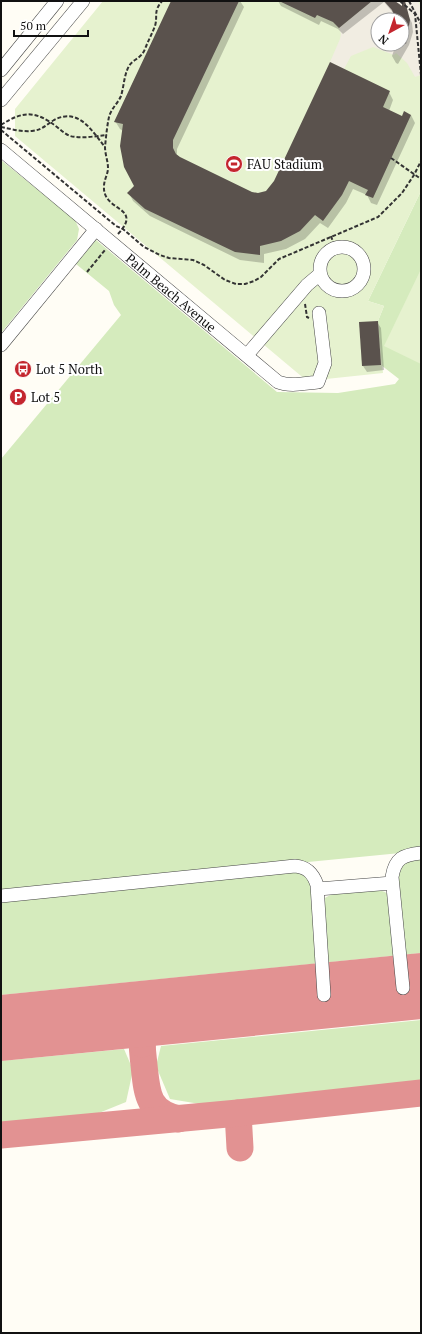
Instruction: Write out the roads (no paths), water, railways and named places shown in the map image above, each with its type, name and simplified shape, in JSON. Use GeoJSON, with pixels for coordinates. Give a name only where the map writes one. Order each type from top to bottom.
{"type":"FeatureCollection","features":[{"type":"Feature","properties":{"kind":"street"},"geometry":{"type":"LineString","coordinates":[[1,70],[57,1]]}},
{"type":"Feature","properties":{"kind":"street"},"geometry":{"type":"LineString","coordinates":[[1,100],[83,1]]}},
{"type":"Feature","properties":{"kind":"street","name":"Palm Beach Avenue"},"geometry":{"type":"LineString","coordinates":[[1,150],[278,382],[293,385],[318,382],[325,363],[319,313]]}},
{"type":"Feature","properties":{"kind":"street"},"geometry":{"type":"LineString","coordinates":[[1,345],[96,230]]}},
{"type":"Feature","properties":{"kind":"street"},"geometry":{"type":"LineString","coordinates":[[333,242],[351,249],[358,254],[362,261],[364,270],[362,278],[356,286],[348,290],[339,291],[330,288],[324,282],[320,274],[320,265],[323,257],[333,242]]}},
{"type":"Feature","properties":{"kind":"street"},"geometry":{"type":"LineString","coordinates":[[247,356],[306,285],[320,274]]}},
{"type":"Feature","properties":{"kind":"street"},"geometry":{"type":"LineString","coordinates":[[403,988],[392,883],[393,870],[400,858],[411,854],[421,853]]}},
{"type":"Feature","properties":{"kind":"street"},"geometry":{"type":"LineString","coordinates":[[1,896],[294,866],[306,868],[315,878],[318,888],[324,995]]}},
{"type":"Feature","properties":{"kind":"street"},"geometry":{"type":"LineString","coordinates":[[318,888],[392,883]]}},
{"type":"Feature","properties":{"kind":"place","name":"FAU Stadium"},"geometry":{"type":"Point","coordinates":[234,164]}},
{"type":"Feature","properties":{"kind":"place","name":"Lot 5 North"},"geometry":{"type":"Point","coordinates":[23,369]}},
{"type":"Feature","properties":{"kind":"place","name":"Lot 5"},"geometry":{"type":"Point","coordinates":[18,397]}}]}
